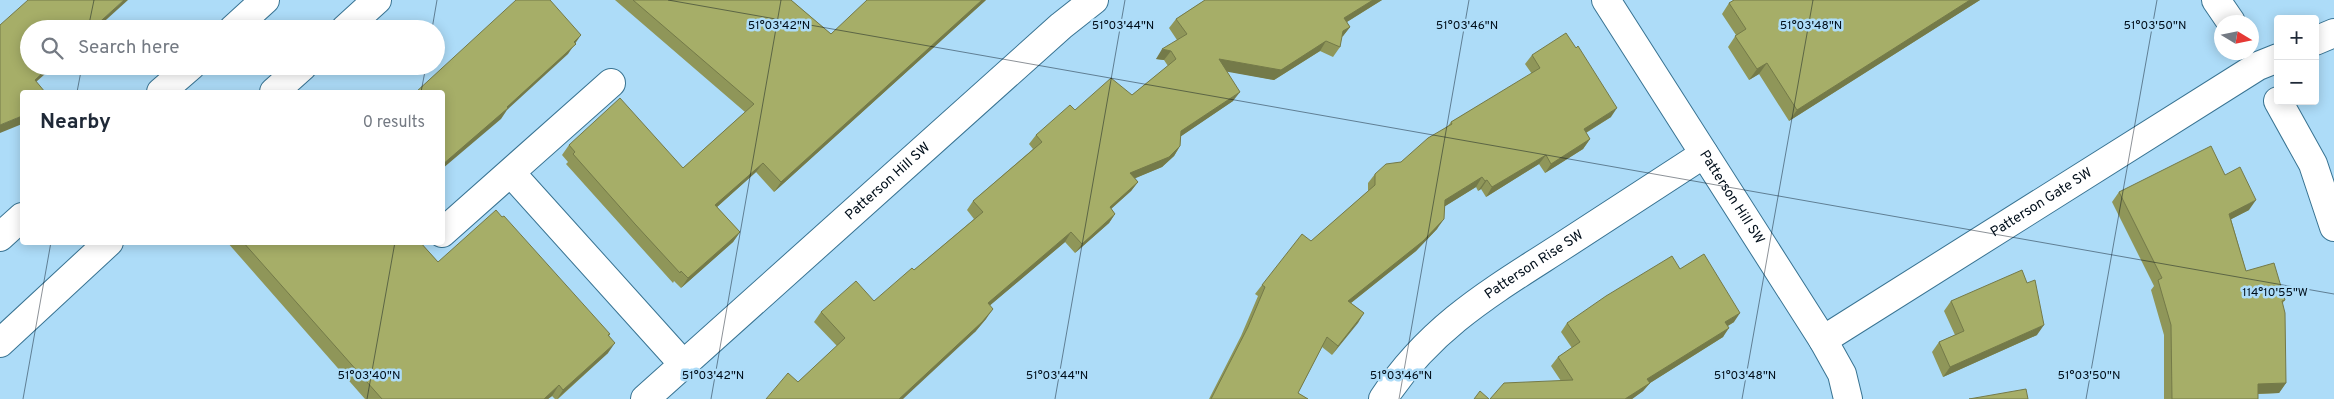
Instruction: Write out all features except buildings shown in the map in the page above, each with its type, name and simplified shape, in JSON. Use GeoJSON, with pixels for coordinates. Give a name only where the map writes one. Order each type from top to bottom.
{"type":"FeatureCollection","features":[{"type":"Feature","properties":{"kind":"street"},"geometry":{"type":"LineString","coordinates":[[243,20],[265,0]]}},
{"type":"Feature","properties":{"kind":"street"},"geometry":{"type":"LineString","coordinates":[[355,20],[377,0]]}},
{"type":"Feature","properties":{"kind":"street","name":"Patterson Hill SW"},"geometry":{"type":"LineString","coordinates":[[645,399],[1061,26],[1094,0]]}},
{"type":"Feature","properties":{"kind":"street","name":"Patterson Hill SW"},"geometry":{"type":"LineString","coordinates":[[1606,0],[1823,340],[1842,374],[1848,399]]}},
{"type":"Feature","properties":{"kind":"street"},"geometry":{"type":"LineString","coordinates":[[2216,0],[2226,15]]}},
{"type":"Feature","properties":{"kind":"street"},"geometry":{"type":"LineString","coordinates":[[2319,39],[2334,33]]}},
{"type":"Feature","properties":{"kind":"street"},"geometry":{"type":"LineString","coordinates":[[2262,59],[2274,90]]}},
{"type":"Feature","properties":{"kind":"street","name":"Patterson Gate SW"},"geometry":{"type":"LineString","coordinates":[[1823,340],[2262,59]]}},
{"type":"Feature","properties":{"kind":"street"},"geometry":{"type":"LineString","coordinates":[[163,90],[181,75]]}},
{"type":"Feature","properties":{"kind":"street"},"geometry":{"type":"LineString","coordinates":[[276,90],[294,75]]}},
{"type":"Feature","properties":{"kind":"street"},"geometry":{"type":"LineString","coordinates":[[445,230],[612,83]]}},
{"type":"Feature","properties":{"kind":"street"},"geometry":{"type":"LineString","coordinates":[[2280,105],[2313,164],[2334,227]]}},
{"type":"Feature","properties":{"kind":"street","name":"Patterson Rise SW"},"geometry":{"type":"LineString","coordinates":[[1383,399],[1396,379],[1437,333],[1482,298],[1704,154]]}},
{"type":"Feature","properties":{"kind":"street"},"geometry":{"type":"LineString","coordinates":[[511,173],[684,365]]}},
{"type":"Feature","properties":{"kind":"street"},"geometry":{"type":"LineString","coordinates":[[0,237],[20,219]]}},
{"type":"Feature","properties":{"kind":"street"},"geometry":{"type":"LineString","coordinates":[[0,343],[106,245]]}}]}
